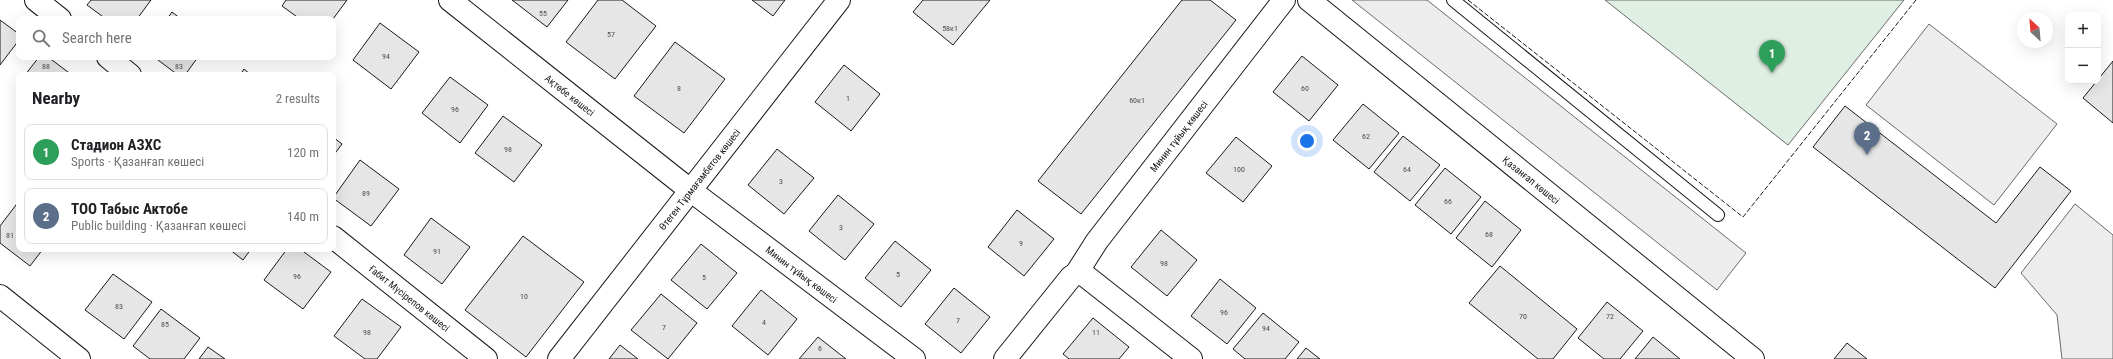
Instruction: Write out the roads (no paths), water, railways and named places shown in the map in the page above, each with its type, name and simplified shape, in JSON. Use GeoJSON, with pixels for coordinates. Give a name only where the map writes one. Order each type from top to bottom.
{"type":"FeatureCollection","features":[{"type":"Feature","properties":{"kind":"street"},"geometry":{"type":"LineString","coordinates":[[36,0],[56,16]]}},
{"type":"Feature","properties":{"kind":"street","name":"Ақтөбе көшесі"},"geometry":{"type":"LineString","coordinates":[[450,0],[690,190]]}},
{"type":"Feature","properties":{"kind":"street","name":"Өтеген Тұрмағамбетов көшесі"},"geometry":{"type":"LineString","coordinates":[[559,359],[839,0]]}},
{"type":"Feature","properties":{"kind":"street","name":"Минин тұйық көшесі"},"geometry":{"type":"LineString","coordinates":[[1005,359],[1071,276],[1076,274],[1097,241],[1284,0]]}},
{"type":"Feature","properties":{"kind":"street","name":"Қазанғап көшесі"},"geometry":{"type":"LineString","coordinates":[[1309,0],[1753,359]]}},
{"type":"Feature","properties":{"kind":"street"},"geometry":{"type":"LineString","coordinates":[[112,60],[126,72]]}},
{"type":"Feature","properties":{"kind":"street","name":"Минин тұйық көшесі"},"geometry":{"type":"LineString","coordinates":[[690,190],[914,359]]}},
{"type":"Feature","properties":{"kind":"street","name":"Ғабит Мүсірепов көшесі"},"geometry":{"type":"LineString","coordinates":[[336,239],[486,359]]}},
{"type":"Feature","properties":{"kind":"street"},"geometry":{"type":"LineString","coordinates":[[1076,274],[1083,274],[1191,359]]}},
{"type":"Feature","properties":{"kind":"street"},"geometry":{"type":"LineString","coordinates":[[0,296],[79,359]]}},
{"type":"Feature","properties":{"kind":"lane"},"geometry":{"type":"LineString","coordinates":[[1453,0],[1718,215]]}},
{"type":"Feature","properties":{"kind":"place","name":"Стадион АЗХС"},"geometry":{"type":"Point","coordinates":[1772,73]}},
{"type":"Feature","properties":{"kind":"place","name":"ТОО Табыс Актобе"},"geometry":{"type":"Point","coordinates":[1867,155]}}]}
